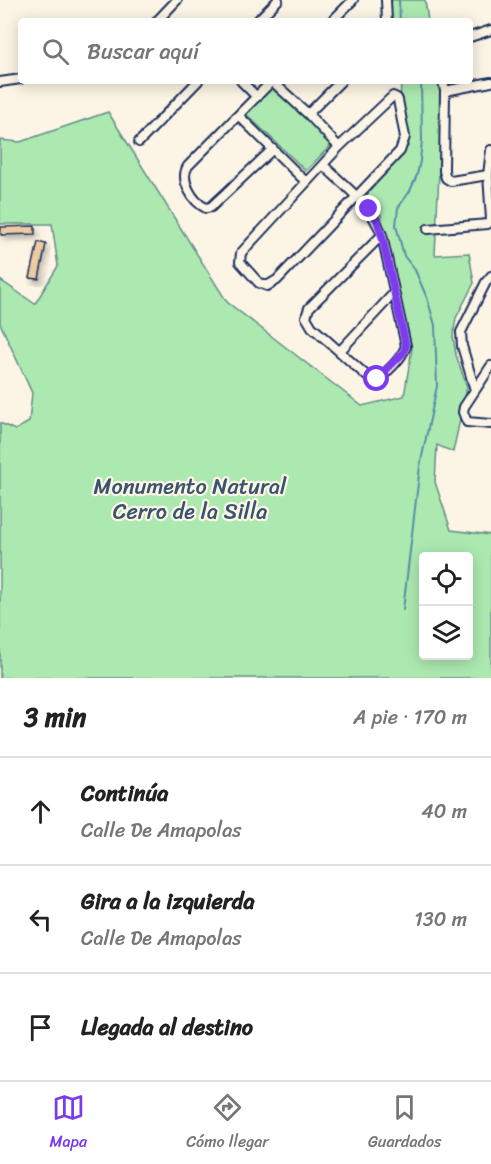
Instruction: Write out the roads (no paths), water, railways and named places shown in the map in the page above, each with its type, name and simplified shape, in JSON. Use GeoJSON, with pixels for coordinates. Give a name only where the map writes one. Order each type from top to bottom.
{"type":"FeatureCollection","features":[{"type":"Feature","properties":{"kind":"street"},"geometry":{"type":"LineString","coordinates":[[160,18],[177,0]]}},
{"type":"Feature","properties":{"kind":"street"},"geometry":{"type":"LineString","coordinates":[[260,18],[278,0]]}},
{"type":"Feature","properties":{"kind":"street"},"geometry":{"type":"LineString","coordinates":[[335,18],[353,0]]}},
{"type":"Feature","properties":{"kind":"street"},"geometry":{"type":"LineString","coordinates":[[386,0],[387,18]]}},
{"type":"Feature","properties":{"kind":"street"},"geometry":{"type":"LineString","coordinates":[[473,36],[491,30]]}},
{"type":"Feature","properties":{"kind":"street"},"geometry":{"type":"LineString","coordinates":[[0,82],[18,79]]}},
{"type":"Feature","properties":{"kind":"street"},"geometry":{"type":"LineString","coordinates":[[445,91],[491,82]]}},
{"type":"Feature","properties":{"kind":"street"},"geometry":{"type":"LineString","coordinates":[[139,142],[195,84]]}},
{"type":"Feature","properties":{"kind":"street"},"geometry":{"type":"LineString","coordinates":[[244,84],[256,97]]}},
{"type":"Feature","properties":{"kind":"street"},"geometry":{"type":"LineString","coordinates":[[269,84],[185,171],[184,180],[198,203],[206,208],[216,204],[273,148]]}},
{"type":"Feature","properties":{"kind":"street"},"geometry":{"type":"LineString","coordinates":[[275,84],[339,147]]}},
{"type":"Feature","properties":{"kind":"street"},"geometry":{"type":"LineString","coordinates":[[308,114],[338,84]]}},
{"type":"Feature","properties":{"kind":"street"},"geometry":{"type":"LineString","coordinates":[[444,84],[444,171],[446,178],[451,181],[488,176]]}},
{"type":"Feature","properties":{"kind":"street"},"geometry":{"type":"LineString","coordinates":[[393,96],[397,98],[405,141],[400,151],[277,280],[267,286],[259,284],[243,266],[240,257],[244,249],[339,147],[393,96]]}},
{"type":"Feature","properties":{"kind":"street"},"geometry":{"type":"LineString","coordinates":[[239,116],[306,182]]}},
{"type":"Feature","properties":{"kind":"street"},"geometry":{"type":"LineString","coordinates":[[428,229],[488,224],[491,219],[488,176],[491,150]]}},
{"type":"Feature","properties":{"kind":"street"},"geometry":{"type":"LineString","coordinates":[[323,165],[377,220],[382,236],[406,346],[403,353],[380,377],[374,380],[308,322],[307,313],[382,236]]}},
{"type":"Feature","properties":{"kind":"street"},"geometry":{"type":"LineString","coordinates":[[476,390],[462,346],[461,332],[490,277]]}},
{"type":"Feature","properties":{"kind":"street"},"geometry":{"type":"LineString","coordinates":[[340,351],[394,293]]}},
{"type":"Feature","properties":{"kind":"street"},"geometry":{"type":"LineString","coordinates":[[491,366],[464,407],[464,418],[472,424],[491,424]]}},
{"type":"Feature","properties":{"kind":"waterway"},"geometry":{"type":"LineString","coordinates":[[399,0],[400,18]]}},
{"type":"Feature","properties":{"kind":"waterway"},"geometry":{"type":"LineString","coordinates":[[403,610],[420,466],[437,386],[435,325],[415,270],[404,256],[396,225],[398,208],[410,191],[420,161],[421,84]]}},
{"type":"Feature","properties":{"kind":"park label","name":"Monumento Natural Cerro de la Silla"},"geometry":{"type":"Point","coordinates":[190,498]}}]}
